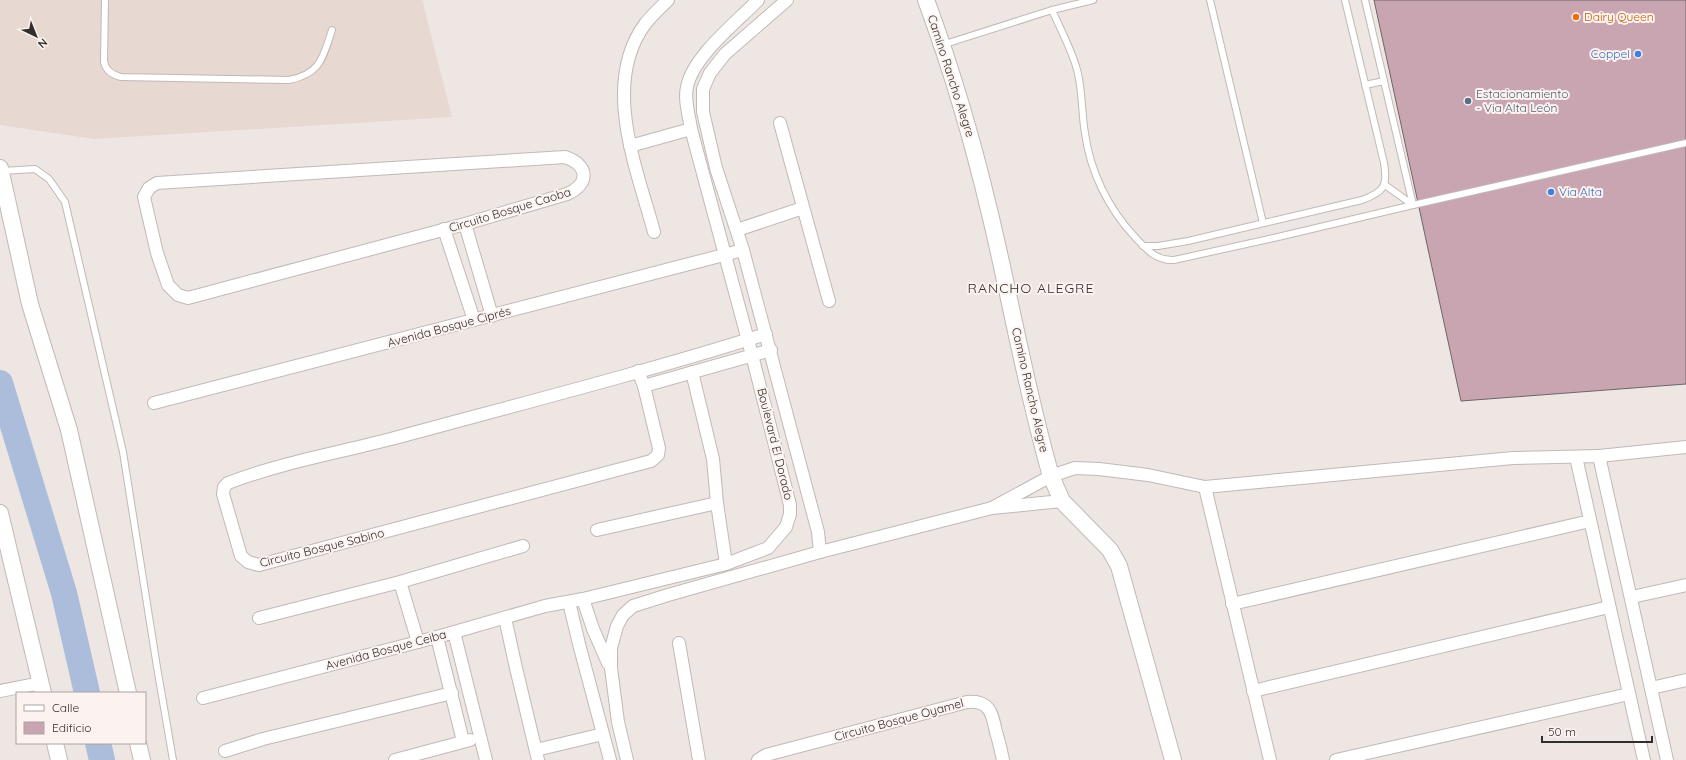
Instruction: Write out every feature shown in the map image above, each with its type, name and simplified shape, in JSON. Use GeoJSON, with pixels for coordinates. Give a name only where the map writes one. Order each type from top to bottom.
{"type":"FeatureCollection","features":[{"type":"Feature","properties":{"kind":"street"},"geometry":{"type":"LineString","coordinates":[[654,232],[630,146],[623,95],[630,55],[634,44],[644,25],[668,0]]}},
{"type":"Feature","properties":{"kind":"street","name":"Boulevard El Dorado"},"geometry":{"type":"LineString","coordinates":[[569,602],[726,564],[768,548],[786,527],[790,514],[790,505],[752,355],[691,129],[686,100],[687,86],[692,73],[700,60],[758,0]]}},
{"type":"Feature","properties":{"kind":"street","name":"Camino Rancho Alegre"},"geometry":{"type":"LineString","coordinates":[[926,0],[969,131],[989,207],[1051,476],[1062,501],[1110,550],[1119,566],[1173,760]]}},
{"type":"Feature","properties":{"kind":"street","name":"Boulevard El Dorado"},"geometry":{"type":"LineString","coordinates":[[785,1],[726,54],[710,73],[703,89],[703,112],[716,168],[744,250],[771,350],[818,532],[820,552]]}},
{"type":"Feature","properties":{"kind":"street"},"geometry":{"type":"LineString","coordinates":[[780,123],[829,301]]}},
{"type":"Feature","properties":{"kind":"street"},"geometry":{"type":"LineString","coordinates":[[630,146],[691,129]]}},
{"type":"Feature","properties":{"kind":"street","name":"Circuito Bosque Caoba"},"geometry":{"type":"LineString","coordinates":[[565,157],[577,163],[584,174],[584,180],[581,185],[574,191],[567,194],[465,224],[188,298],[178,295],[168,285],[157,253],[144,197],[149,188],[157,183],[565,157]]}},
{"type":"Feature","properties":{"kind":"street"},"geometry":{"type":"LineString","coordinates":[[0,170],[30,304],[69,430],[128,692]]}},
{"type":"Feature","properties":{"kind":"street"},"geometry":{"type":"LineString","coordinates":[[737,230],[803,208]]}},
{"type":"Feature","properties":{"kind":"street"},"geometry":{"type":"LineString","coordinates":[[465,224],[492,316]]}},
{"type":"Feature","properties":{"kind":"street"},"geometry":{"type":"LineString","coordinates":[[444,230],[474,320]]}},
{"type":"Feature","properties":{"kind":"street","name":"Avenida Bosque Ciprés"},"geometry":{"type":"LineString","coordinates":[[154,403],[744,250]]}},
{"type":"Feature","properties":{"kind":"street","name":"Circuito Bosque Sabino"},"geometry":{"type":"LineString","coordinates":[[638,372],[644,386],[660,448],[658,456],[651,461],[259,565],[248,562],[241,556],[223,494],[224,487],[228,483],[279,467],[638,372],[766,334]]}},
{"type":"Feature","properties":{"kind":"street"},"geometry":{"type":"LineString","coordinates":[[644,386],[771,350]]}},
{"type":"Feature","properties":{"kind":"street"},"geometry":{"type":"LineString","coordinates":[[692,372],[712,459],[726,564]]}},
{"type":"Feature","properties":{"kind":"street"},"geometry":{"type":"LineString","coordinates":[[992,508],[1051,476],[1075,468],[1099,468],[1148,475],[1205,487],[1513,458],[1599,456],[1686,447]]}},
{"type":"Feature","properties":{"kind":"street"},"geometry":{"type":"LineString","coordinates":[[1599,456],[1632,598],[1667,760]]}},
{"type":"Feature","properties":{"kind":"street"},"geometry":{"type":"LineString","coordinates":[[1576,457],[1644,760]]}},
{"type":"Feature","properties":{"kind":"street"},"geometry":{"type":"LineString","coordinates":[[1205,487],[1270,760]]}},
{"type":"Feature","properties":{"kind":"street"},"geometry":{"type":"LineString","coordinates":[[628,760],[618,722],[610,668],[613,635],[623,615],[633,606],[668,594],[820,552],[992,508],[1062,501]]}},
{"type":"Feature","properties":{"kind":"street"},"geometry":{"type":"LineString","coordinates":[[596,530],[717,503]]}},
{"type":"Feature","properties":{"kind":"street"},"geometry":{"type":"LineString","coordinates":[[0,513],[42,688],[0,692]]}},
{"type":"Feature","properties":{"kind":"street"},"geometry":{"type":"LineString","coordinates":[[1232,604],[1590,522]]}},
{"type":"Feature","properties":{"kind":"street"},"geometry":{"type":"LineString","coordinates":[[259,618],[400,582],[523,546]]}},
{"type":"Feature","properties":{"kind":"street"},"geometry":{"type":"LineString","coordinates":[[400,582],[418,642]]}},
{"type":"Feature","properties":{"kind":"street"},"geometry":{"type":"LineString","coordinates":[[1632,598],[1686,585]]}},
{"type":"Feature","properties":{"kind":"street"},"geometry":{"type":"LineString","coordinates":[[583,599],[593,629],[610,668]]}},
{"type":"Feature","properties":{"kind":"street"},"geometry":{"type":"LineString","coordinates":[[569,602],[610,760]]}},
{"type":"Feature","properties":{"kind":"street","name":"Avenida Bosque Ceiba"},"geometry":{"type":"LineString","coordinates":[[202,698],[437,637],[545,606],[569,602]]}},
{"type":"Feature","properties":{"kind":"street"},"geometry":{"type":"LineString","coordinates":[[1253,691],[1609,607]]}},
{"type":"Feature","properties":{"kind":"street"},"geometry":{"type":"LineString","coordinates":[[505,618],[537,755],[603,734]]}},
{"type":"Feature","properties":{"kind":"street"},"geometry":{"type":"LineString","coordinates":[[454,632],[486,760]]}},
{"type":"Feature","properties":{"kind":"street"},"geometry":{"type":"LineString","coordinates":[[437,637],[463,741]]}},
{"type":"Feature","properties":{"kind":"street"},"geometry":{"type":"LineString","coordinates":[[678,643],[699,760]]}},
{"type":"Feature","properties":{"kind":"street"},"geometry":{"type":"LineString","coordinates":[[1651,688],[1686,680]]}},
{"type":"Feature","properties":{"kind":"street"},"geometry":{"type":"LineString","coordinates":[[225,751],[263,739],[452,693]]}},
{"type":"Feature","properties":{"kind":"street"},"geometry":{"type":"LineString","coordinates":[[1336,760],[1629,694]]}},
{"type":"Feature","properties":{"kind":"street","name":"Circuito Bosque Oyamel"},"geometry":{"type":"LineString","coordinates":[[758,760],[766,755],[967,702],[974,702],[986,706],[992,714],[1003,760]]}},
{"type":"Feature","properties":{"kind":"street"},"geometry":{"type":"LineString","coordinates":[[395,760],[463,741],[481,738]]}},
{"type":"Feature","properties":{"kind":"street"},"geometry":{"type":"LineString","coordinates":[[55,744],[59,760]]}},
{"type":"Feature","properties":{"kind":"street"},"geometry":{"type":"LineString","coordinates":[[138,744],[142,760]]}},
{"type":"Feature","properties":{"kind":"lane"},"geometry":{"type":"LineString","coordinates":[[105,0],[105,68],[110,73],[121,76],[289,80],[302,77],[310,73],[323,57],[332,30]]}},
{"type":"Feature","properties":{"kind":"lane"},"geometry":{"type":"LineString","coordinates":[[942,45],[1052,10],[1093,0]]}},
{"type":"Feature","properties":{"kind":"lane"},"geometry":{"type":"LineString","coordinates":[[1210,0],[1263,223]]}},
{"type":"Feature","properties":{"kind":"lane"},"geometry":{"type":"LineString","coordinates":[[1143,246],[1172,244],[1362,200],[1380,192],[1385,185],[1386,176],[1384,163],[1344,0]]}},
{"type":"Feature","properties":{"kind":"lane"},"geometry":{"type":"LineString","coordinates":[[1365,0],[1413,205]]}},
{"type":"Feature","properties":{"kind":"lane"},"geometry":{"type":"LineString","coordinates":[[1052,10],[1076,66],[1080,87],[1085,134],[1089,155],[1096,174],[1106,197],[1119,218],[1143,246],[1158,258],[1174,260],[1686,143]]}},
{"type":"Feature","properties":{"kind":"lane"},"geometry":{"type":"LineString","coordinates":[[1365,85],[1384,81]]}},
{"type":"Feature","properties":{"kind":"lane"},"geometry":{"type":"LineString","coordinates":[[0,170],[35,169],[49,179],[65,202],[123,452],[173,760]]}},
{"type":"Feature","properties":{"kind":"lane"},"geometry":{"type":"LineString","coordinates":[[1385,185],[1413,205]]}},
{"type":"Feature","properties":{"kind":"shaded area"},"geometry":{"type":"Polygon","coordinates":[[[0,0],[422,0],[452,117],[94,139],[0,125],[0,0]]]}},
{"type":"Feature","properties":{"kind":"building","name":"Via Alta"},"geometry":{"type":"Polygon","coordinates":[[[1374,0],[1686,0],[1686,384],[1461,401],[1374,0]]]}},
{"type":"Feature","properties":{"kind":"waterway"},"geometry":{"type":"LineString","coordinates":[[0,383],[64,593],[87,692]]}},
{"type":"Feature","properties":{"kind":"waterway"},"geometry":{"type":"LineString","coordinates":[[98,744],[102,760]]}},
{"type":"Feature","properties":{"kind":"place","name":"Dairy Queen"},"geometry":{"type":"Point","coordinates":[1576,17]}},
{"type":"Feature","properties":{"kind":"place","name":"Coppel"},"geometry":{"type":"Point","coordinates":[1638,54]}},
{"type":"Feature","properties":{"kind":"place","name":"Estacionamiento - Via Alta León"},"geometry":{"type":"Point","coordinates":[1468,101]}},
{"type":"Feature","properties":{"kind":"place","name":"Via Alta"},"geometry":{"type":"Point","coordinates":[1551,192]}},
{"type":"Feature","properties":{"kind":"district","name":"RANCHO ALEGRE"},"geometry":{"type":"Point","coordinates":[1031,288]}}]}
